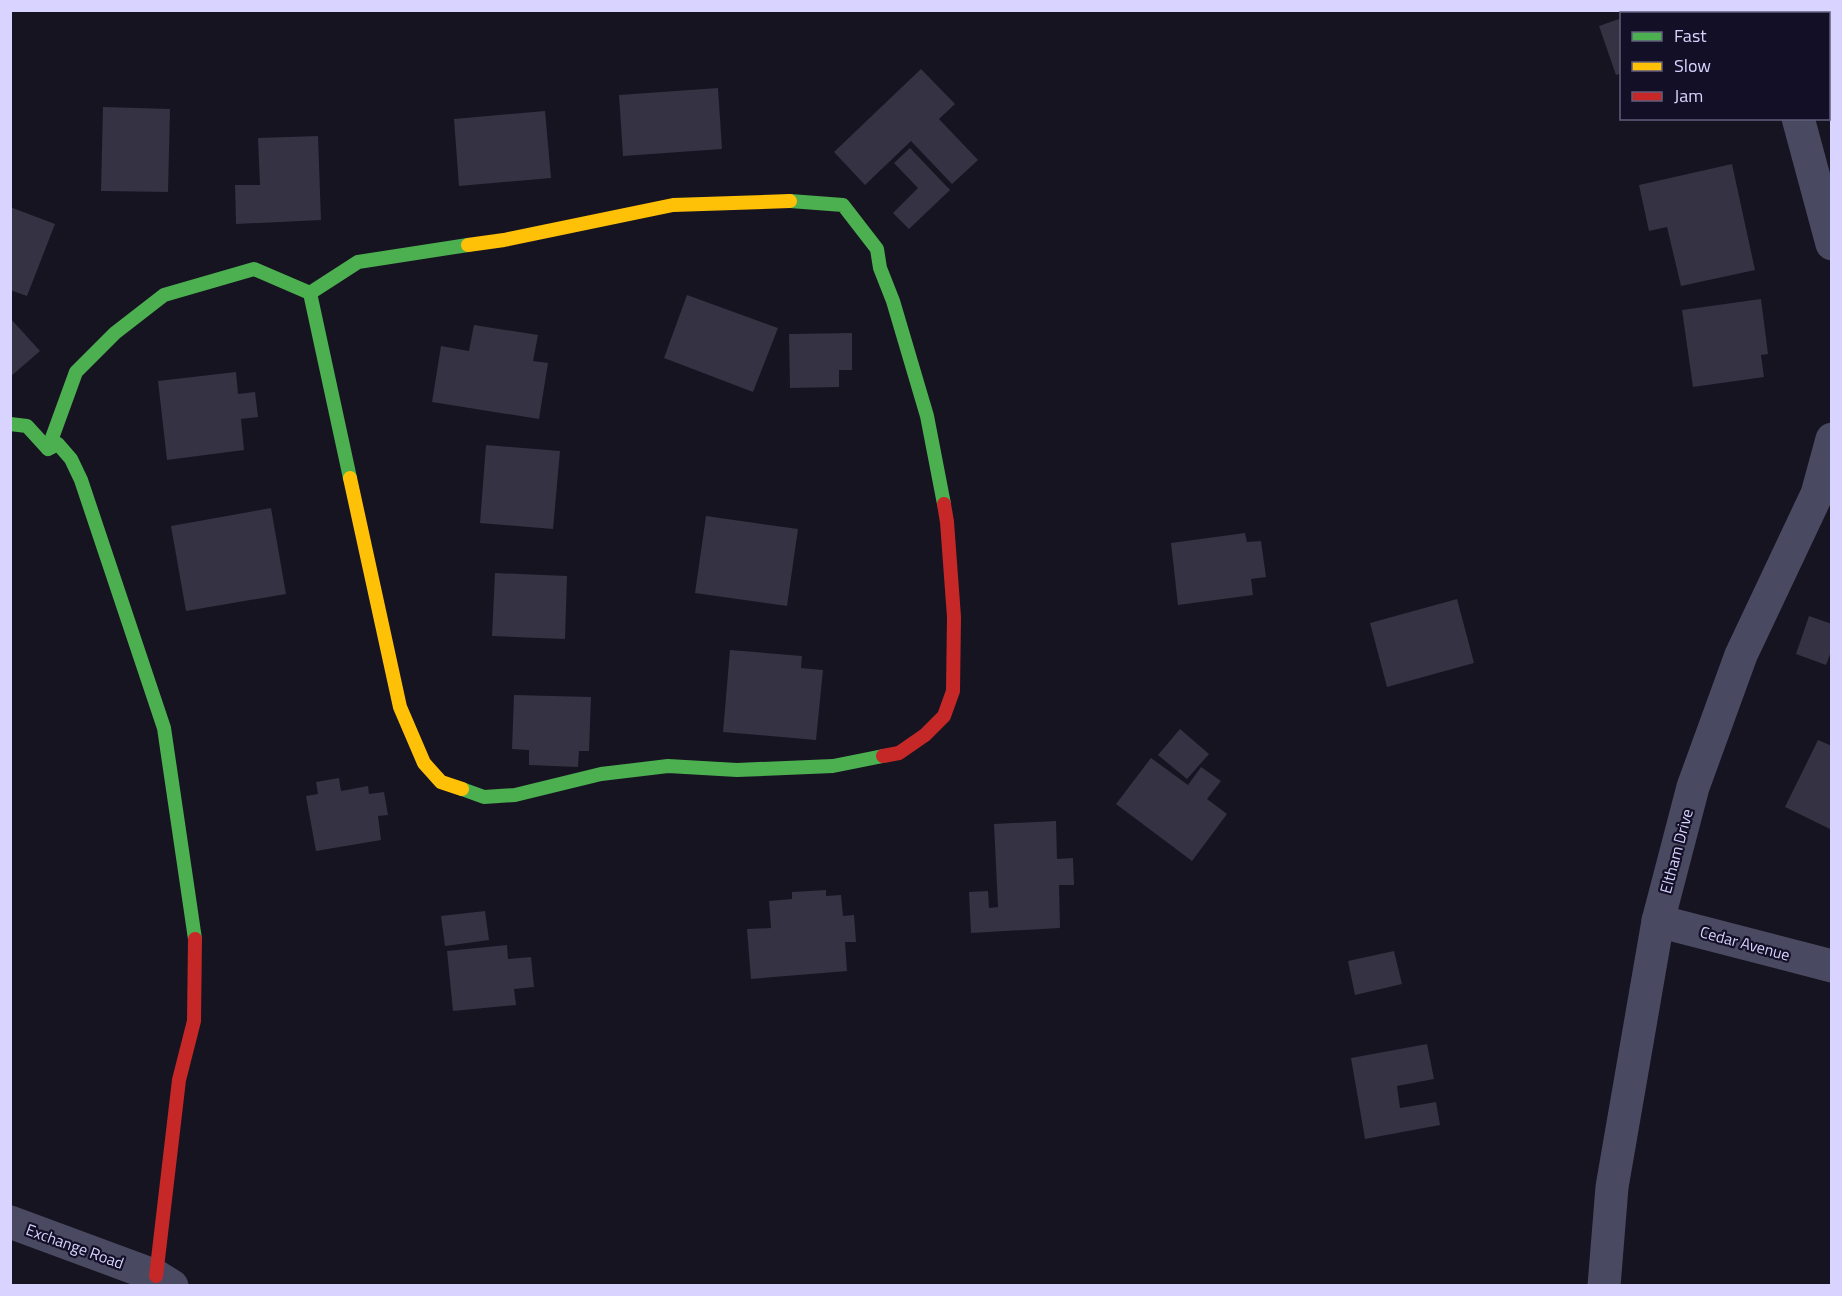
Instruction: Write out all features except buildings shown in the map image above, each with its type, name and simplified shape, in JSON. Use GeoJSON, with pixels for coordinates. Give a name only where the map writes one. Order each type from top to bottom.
{"type":"FeatureCollection","features":[{"type":"Feature","properties":{"kind":"street"},"geometry":{"type":"LineString","coordinates":[[1799,120],[1832,244]]}},
{"type":"Feature","properties":{"kind":"street"},"geometry":{"type":"LineString","coordinates":[[801,201],[843,205],[877,249],[880,268],[893,301],[927,417],[947,522],[954,617],[953,691],[944,716],[925,735],[899,753],[833,766],[736,770],[668,766],[601,774],[515,795],[484,797],[441,782],[424,763],[400,707],[310,293],[358,262],[504,240],[673,205],[801,201]]}},
{"type":"Feature","properties":{"kind":"street"},"geometry":{"type":"LineString","coordinates":[[48,449],[76,372],[115,333],[164,295],[254,269],[310,293]]}},
{"type":"Feature","properties":{"kind":"street"},"geometry":{"type":"LineString","coordinates":[[10,424],[27,426],[48,449]]}},
{"type":"Feature","properties":{"kind":"street","name":"Eltham Drive"},"geometry":{"type":"LineString","coordinates":[[1604,1286],[1612,1187],[1658,921],[1693,787],[1741,655],[1817,494],[1832,439]]}},
{"type":"Feature","properties":{"kind":"street"},"geometry":{"type":"LineString","coordinates":[[48,449],[58,444],[71,459],[81,480],[164,728],[195,933],[194,1021],[179,1080],[164,1281]]}},
{"type":"Feature","properties":{"kind":"street","name":"Cedar Avenue"},"geometry":{"type":"LineString","coordinates":[[1658,921],[1832,966]]}},
{"type":"Feature","properties":{"kind":"street","name":"Exchange Road"},"geometry":{"type":"LineString","coordinates":[[10,1222],[164,1281]]}},
{"type":"Feature","properties":{"kind":"traffic: fast"},"geometry":{"type":"LineString","coordinates":[[790,201],[843,205],[877,249],[880,268],[893,301],[927,416],[944,504]]}},
{"type":"Feature","properties":{"kind":"traffic: fast"},"geometry":{"type":"LineString","coordinates":[[48,449],[76,372],[115,333],[164,295],[254,269],[310,293],[358,262],[468,245]]}},
{"type":"Feature","properties":{"kind":"traffic: fast"},"geometry":{"type":"LineString","coordinates":[[310,293],[350,478]]}},
{"type":"Feature","properties":{"kind":"traffic: fast"},"geometry":{"type":"LineString","coordinates":[[10,424],[27,426],[48,449],[58,444],[71,459],[81,480],[164,728],[195,939]]}},
{"type":"Feature","properties":{"kind":"traffic: fast"},"geometry":{"type":"LineString","coordinates":[[462,789],[484,797],[515,795],[601,774],[668,766],[737,770],[833,766],[883,756]]}},
{"type":"Feature","properties":{"kind":"traffic: slow"},"geometry":{"type":"LineString","coordinates":[[468,245],[504,240],[673,205],[790,201]]}},
{"type":"Feature","properties":{"kind":"traffic: slow"},"geometry":{"type":"LineString","coordinates":[[350,478],[400,707],[424,763],[441,782],[462,789]]}},
{"type":"Feature","properties":{"kind":"traffic: jam"},"geometry":{"type":"LineString","coordinates":[[883,756],[899,753],[925,735],[944,716],[953,691],[954,617],[944,504]]}},
{"type":"Feature","properties":{"kind":"traffic: jam"},"geometry":{"type":"LineString","coordinates":[[156,1276],[179,1080],[194,1021],[195,939]]}}]}
